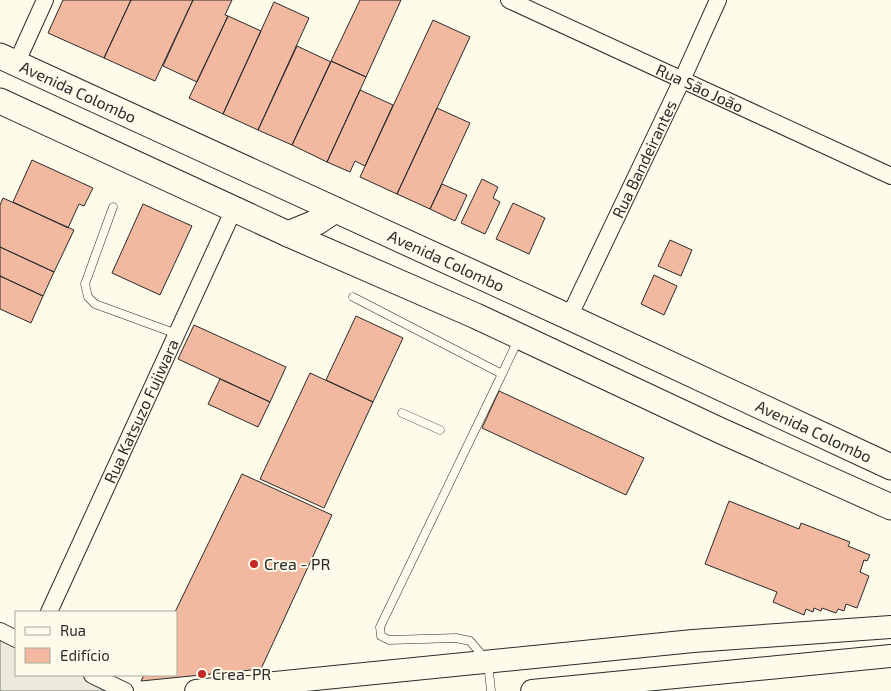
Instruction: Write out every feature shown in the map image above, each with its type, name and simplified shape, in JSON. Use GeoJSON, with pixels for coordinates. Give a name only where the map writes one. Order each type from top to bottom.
{"type":"FeatureCollection","features":[{"type":"Feature","properties":{"kind":"main road","name":"Avenida Colombo"},"geometry":{"type":"LineString","coordinates":[[8,60],[890,465]]}},
{"type":"Feature","properties":{"kind":"main road"},"geometry":{"type":"LineString","coordinates":[[2,105],[520,337],[719,430],[891,507]]}},
{"type":"Feature","properties":{"kind":"main road"},"geometry":{"type":"LineString","coordinates":[[288,234],[318,222],[335,210]]}},
{"type":"Feature","properties":{"kind":"main road"},"geometry":{"type":"LineString","coordinates":[[822,476],[862,475],[890,465]]}},
{"type":"Feature","properties":{"kind":"main road"},"geometry":{"type":"LineString","coordinates":[[196,691],[668,644],[891,627]]}},
{"type":"Feature","properties":{"kind":"main road"},"geometry":{"type":"LineString","coordinates":[[668,644],[671,678]]}},
{"type":"Feature","properties":{"kind":"main road"},"geometry":{"type":"LineString","coordinates":[[532,691],[891,656]]}},
{"type":"Feature","properties":{"kind":"street"},"geometry":{"type":"LineString","coordinates":[[8,60],[46,0]]}},
{"type":"Feature","properties":{"kind":"street","name":"Rua São João"},"geometry":{"type":"LineString","coordinates":[[509,0],[891,176]]}},
{"type":"Feature","properties":{"kind":"street","name":"Rua Bandeirantes"},"geometry":{"type":"LineString","coordinates":[[569,317],[718,0]]}},
{"type":"Feature","properties":{"kind":"street","name":"Rua Katsuzo Fujiwara"},"geometry":{"type":"LineString","coordinates":[[49,611],[234,209]]}},
{"type":"Feature","properties":{"kind":"street"},"geometry":{"type":"LineString","coordinates":[[0,631],[15,638]]}},
{"type":"Feature","properties":{"kind":"street"},"geometry":{"type":"LineString","coordinates":[[94,676],[125,691]]}},
{"type":"Feature","properties":{"kind":"lane"},"geometry":{"type":"LineString","coordinates":[[113,207],[86,284],[88,297],[95,304],[177,334]]}},
{"type":"Feature","properties":{"kind":"lane"},"geometry":{"type":"LineString","coordinates":[[353,297],[502,374]]}},
{"type":"Feature","properties":{"kind":"lane"},"geometry":{"type":"LineString","coordinates":[[490,691],[488,662],[470,641],[456,638],[389,640],[381,636],[380,627],[520,337]]}},
{"type":"Feature","properties":{"kind":"lane"},"geometry":{"type":"LineString","coordinates":[[402,413],[440,430]]}},
{"type":"Feature","properties":{"kind":"shaded area"},"geometry":{"type":"Polygon","coordinates":[[[0,632],[15,640],[15,676],[93,676],[125,691],[0,691],[0,632]]]}},
{"type":"Feature","properties":{"kind":"building"},"geometry":{"type":"Polygon","coordinates":[[[63,0],[131,0],[104,58],[48,33],[63,0]]]}},
{"type":"Feature","properties":{"kind":"building"},"geometry":{"type":"Polygon","coordinates":[[[131,0],[193,0],[155,81],[104,58],[131,0]]]}},
{"type":"Feature","properties":{"kind":"building"},"geometry":{"type":"Polygon","coordinates":[[[193,0],[232,0],[225,15],[228,16],[197,82],[163,66],[193,0]]]}},
{"type":"Feature","properties":{"kind":"building"},"geometry":{"type":"Polygon","coordinates":[[[360,0],[401,0],[366,77],[331,61],[360,0]]]}},
{"type":"Feature","properties":{"kind":"building"},"geometry":{"type":"Polygon","coordinates":[[[274,2],[309,18],[258,130],[223,114],[274,2]]]}},
{"type":"Feature","properties":{"kind":"building"},"geometry":{"type":"Polygon","coordinates":[[[228,16],[261,31],[223,114],[189,98],[228,16]]]}},
{"type":"Feature","properties":{"kind":"building"},"geometry":{"type":"Polygon","coordinates":[[[433,20],[470,37],[397,194],[360,177],[433,20]]]}},
{"type":"Feature","properties":{"kind":"building"},"geometry":{"type":"Polygon","coordinates":[[[297,46],[331,62],[292,145],[258,130],[297,46]]]}},
{"type":"Feature","properties":{"kind":"building"},"geometry":{"type":"Polygon","coordinates":[[[331,61],[366,77],[327,162],[292,145],[331,61]]]}},
{"type":"Feature","properties":{"kind":"building"},"geometry":{"type":"Polygon","coordinates":[[[360,90],[393,105],[365,166],[355,161],[350,172],[327,162],[360,90]]]}},
{"type":"Feature","properties":{"kind":"building"},"geometry":{"type":"Polygon","coordinates":[[[437,108],[470,123],[430,209],[397,194],[437,108]]]}},
{"type":"Feature","properties":{"kind":"building"},"geometry":{"type":"Polygon","coordinates":[[[32,160],[93,188],[84,206],[79,204],[68,228],[13,202],[32,160]]]}},
{"type":"Feature","properties":{"kind":"building"},"geometry":{"type":"Polygon","coordinates":[[[482,179],[498,187],[493,198],[500,202],[485,234],[461,223],[482,179]]]}},
{"type":"Feature","properties":{"kind":"building"},"geometry":{"type":"Polygon","coordinates":[[[442,184],[467,195],[455,221],[430,209],[442,184]]]}},
{"type":"Feature","properties":{"kind":"building"},"geometry":{"type":"Polygon","coordinates":[[[3,198],[74,230],[54,272],[0,247],[0,205],[3,198]]]}},
{"type":"Feature","properties":{"kind":"building"},"geometry":{"type":"Polygon","coordinates":[[[513,203],[545,218],[529,254],[496,239],[513,203]]]}},
{"type":"Feature","properties":{"kind":"building"},"geometry":{"type":"Polygon","coordinates":[[[143,204],[192,226],[160,295],[112,273],[143,204]]]}},
{"type":"Feature","properties":{"kind":"building"},"geometry":{"type":"Polygon","coordinates":[[[670,240],[692,250],[681,276],[658,266],[670,240]]]}},
{"type":"Feature","properties":{"kind":"building"},"geometry":{"type":"Polygon","coordinates":[[[0,247],[54,272],[43,296],[0,276],[0,247]]]}},
{"type":"Feature","properties":{"kind":"building"},"geometry":{"type":"Polygon","coordinates":[[[654,275],[677,286],[664,315],[641,304],[654,275]]]}},
{"type":"Feature","properties":{"kind":"building"},"geometry":{"type":"Polygon","coordinates":[[[0,276],[43,296],[31,323],[0,309],[0,276]]]}},
{"type":"Feature","properties":{"kind":"building"},"geometry":{"type":"Polygon","coordinates":[[[356,316],[403,338],[373,402],[326,380],[356,316]]]}},
{"type":"Feature","properties":{"kind":"building"},"geometry":{"type":"Polygon","coordinates":[[[194,325],[286,367],[270,402],[178,359],[194,325]]]}},
{"type":"Feature","properties":{"kind":"building"},"geometry":{"type":"Polygon","coordinates":[[[310,373],[373,402],[324,508],[260,479],[310,373]]]}},
{"type":"Feature","properties":{"kind":"building"},"geometry":{"type":"Polygon","coordinates":[[[220,379],[270,402],[258,427],[208,404],[220,379]]]}},
{"type":"Feature","properties":{"kind":"building"},"geometry":{"type":"Polygon","coordinates":[[[499,391],[644,458],[626,495],[482,428],[499,391]]]}},
{"type":"Feature","properties":{"kind":"building","name":"Crea - PR"},"geometry":{"type":"Polygon","coordinates":[[[242,474],[332,515],[261,669],[141,681],[144,676],[178,676],[178,611],[175,611],[242,474]]]}},
{"type":"Feature","properties":{"kind":"building"},"geometry":{"type":"Polygon","coordinates":[[[729,501],[799,529],[801,523],[850,542],[848,546],[870,555],[867,561],[864,560],[860,572],[869,576],[857,608],[846,604],[844,611],[838,609],[836,613],[822,608],[821,611],[814,608],[813,612],[806,609],[804,615],[773,602],[777,592],[705,564],[729,501]]]}},
{"type":"Feature","properties":{"kind":"place","name":"Crea - PR"},"geometry":{"type":"Point","coordinates":[254,564]}},
{"type":"Feature","properties":{"kind":"place","name":"Crea-PR"},"geometry":{"type":"Point","coordinates":[202,674]}}]}
